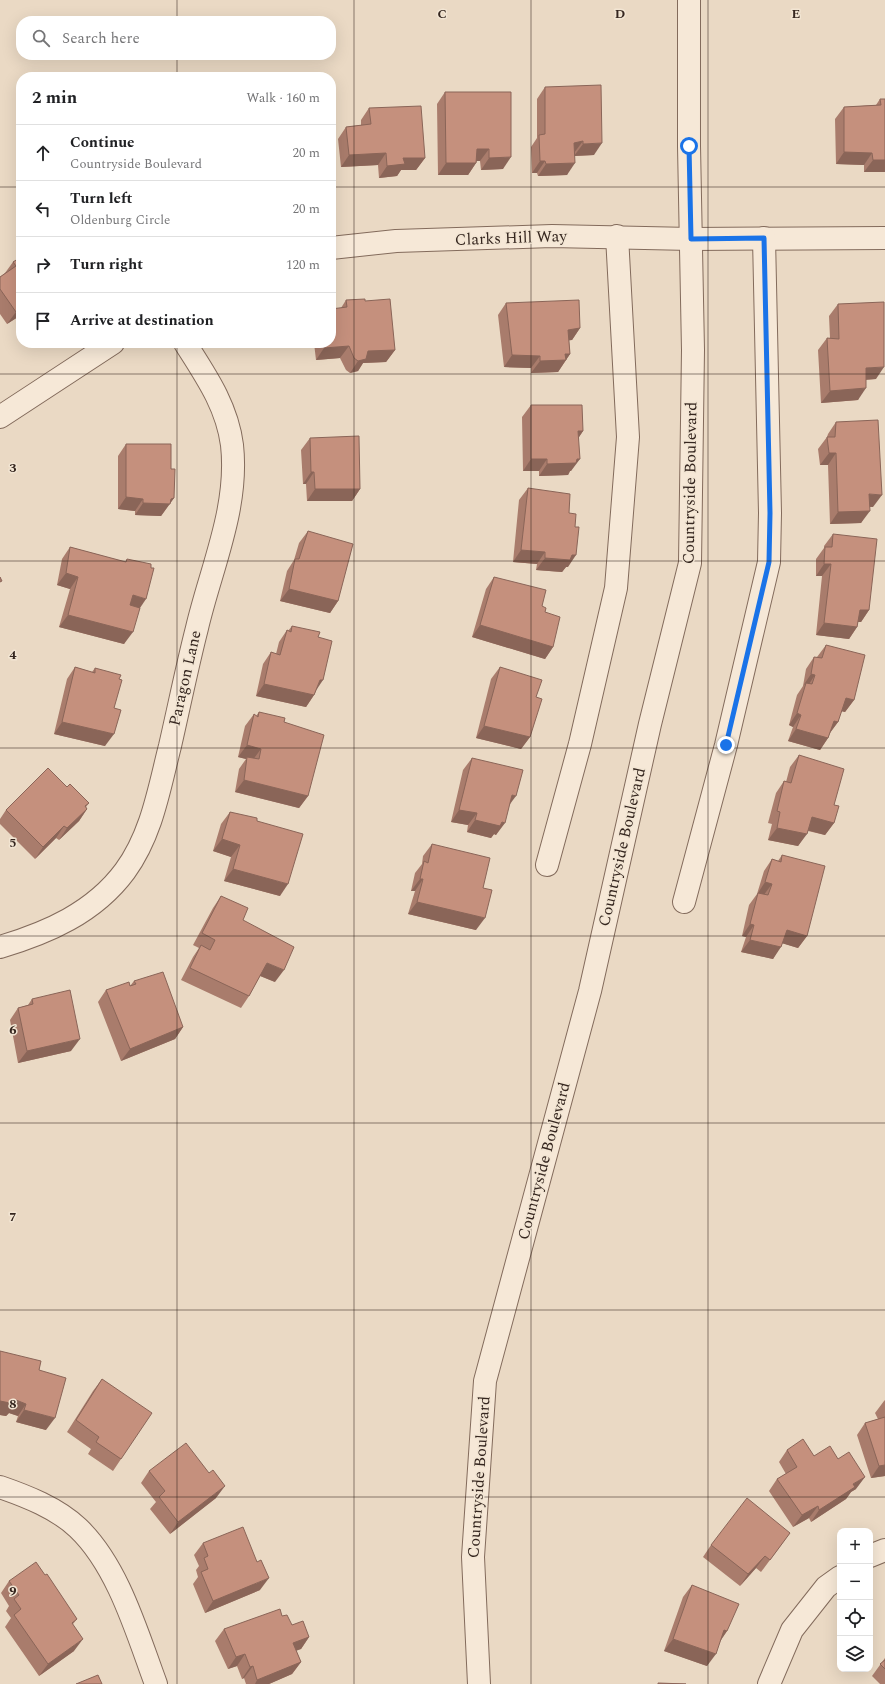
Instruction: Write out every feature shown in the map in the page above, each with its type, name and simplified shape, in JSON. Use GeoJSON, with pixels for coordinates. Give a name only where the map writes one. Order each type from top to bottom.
{"type":"FeatureCollection","features":[{"type":"Feature","properties":{"kind":"street","name":"Countryside Boulevard"},"geometry":{"type":"LineString","coordinates":[[479,1684],[473,1557],[485,1380],[590,991],[650,724],[690,563],[693,350],[689,146],[689,0]]}},
{"type":"Feature","properties":{"kind":"street","name":"Clarks Hill Way"},"geometry":{"type":"LineString","coordinates":[[336,247],[396,241],[552,236],[617,236],[691,239],[885,238]]}},
{"type":"Feature","properties":{"kind":"street"},"geometry":{"type":"LineString","coordinates":[[547,865],[580,744],[616,588],[628,437],[617,236]]}},
{"type":"Feature","properties":{"kind":"street"},"geometry":{"type":"LineString","coordinates":[[684,902],[726,745],[769,562],[770,513],[764,238]]}},
{"type":"Feature","properties":{"kind":"street"},"geometry":{"type":"LineString","coordinates":[[0,417],[105,348]]}},
{"type":"Feature","properties":{"kind":"street","name":"Paragon Lane"},"geometry":{"type":"LineString","coordinates":[[0,948],[60,926],[97,900],[124,873],[137,852],[156,807],[197,626],[228,513],[233,475],[232,446],[228,422],[219,397],[188,348]]}},
{"type":"Feature","properties":{"kind":"street"},"geometry":{"type":"LineString","coordinates":[[0,1487],[51,1509],[78,1528],[91,1544],[119,1587],[156,1684]]}},
{"type":"Feature","properties":{"kind":"street"},"geometry":{"type":"LineString","coordinates":[[873,1555],[885,1550]]}},
{"type":"Feature","properties":{"kind":"street"},"geometry":{"type":"LineString","coordinates":[[769,1684],[792,1630],[826,1587],[837,1579]]}},
{"type":"Feature","properties":{"kind":"building"},"geometry":{"type":"Polygon","coordinates":[[[601,85],[602,143],[583,144],[583,141],[574,143],[575,163],[546,164],[545,161],[540,161],[539,135],[545,134],[545,87],[601,85]]]}},
{"type":"Feature","properties":{"kind":"building"},"geometry":{"type":"Polygon","coordinates":[[[445,92],[511,92],[511,157],[489,158],[489,149],[477,149],[476,163],[446,163],[445,92]]]}},
{"type":"Feature","properties":{"kind":"building"},"geometry":{"type":"Polygon","coordinates":[[[880,99],[885,99],[885,160],[873,160],[872,153],[844,152],[844,107],[881,105],[880,99]]]}},
{"type":"Feature","properties":{"kind":"building"},"geometry":{"type":"Polygon","coordinates":[[[421,106],[425,158],[403,158],[405,164],[387,166],[386,153],[349,155],[346,127],[371,124],[369,108],[421,106]]]}},
{"type":"Feature","properties":{"kind":"building"},"geometry":{"type":"Polygon","coordinates":[[[16,266],[16,312],[0,289],[0,277],[16,266]]]}},
{"type":"Feature","properties":{"kind":"building"},"geometry":{"type":"Polygon","coordinates":[[[365,299],[365,301],[390,299],[395,350],[368,351],[366,359],[358,361],[354,358],[349,346],[336,347],[336,308],[347,307],[346,300],[365,299]]]}},
{"type":"Feature","properties":{"kind":"building"},"geometry":{"type":"Polygon","coordinates":[[[579,300],[580,328],[568,330],[570,354],[565,354],[566,360],[540,361],[540,356],[512,355],[506,303],[579,300]]]}},
{"type":"Feature","properties":{"kind":"building"},"geometry":{"type":"Polygon","coordinates":[[[884,302],[884,367],[866,368],[866,388],[830,391],[827,338],[839,339],[838,304],[884,302]]]}},
{"type":"Feature","properties":{"kind":"building"},"geometry":{"type":"Polygon","coordinates":[[[531,405],[582,405],[583,431],[578,431],[580,459],[577,459],[576,463],[547,464],[547,459],[531,459],[531,405]]]}},
{"type":"Feature","properties":{"kind":"building"},"geometry":{"type":"Polygon","coordinates":[[[878,420],[882,495],[869,494],[870,511],[838,512],[836,453],[829,453],[827,437],[835,437],[836,422],[878,420]]]}},
{"type":"Feature","properties":{"kind":"building"},"geometry":{"type":"Polygon","coordinates":[[[359,436],[360,489],[315,489],[314,472],[311,472],[310,438],[359,436]]]}},
{"type":"Feature","properties":{"kind":"building"},"geometry":{"type":"Polygon","coordinates":[[[126,444],[171,444],[171,469],[175,469],[174,498],[171,499],[170,504],[143,503],[143,499],[126,497],[126,444]]]}},
{"type":"Feature","properties":{"kind":"building"},"geometry":{"type":"Polygon","coordinates":[[[528,488],[570,494],[569,513],[576,514],[575,527],[579,527],[576,555],[572,555],[570,560],[545,558],[545,552],[521,550],[528,488]]]}},
{"type":"Feature","properties":{"kind":"building"},"geometry":{"type":"Polygon","coordinates":[[[308,531],[353,544],[338,601],[289,589],[295,559],[299,559],[308,531]]]}},
{"type":"Feature","properties":{"kind":"building"},"geometry":{"type":"Polygon","coordinates":[[[833,534],[877,539],[869,610],[860,610],[857,627],[824,623],[831,564],[824,564],[825,547],[832,547],[833,534]]]}},
{"type":"Feature","properties":{"kind":"building"},"geometry":{"type":"Polygon","coordinates":[[[70,547],[126,562],[127,559],[151,564],[151,568],[154,568],[146,599],[133,595],[130,605],[140,608],[133,632],[68,615],[78,577],[66,573],[70,547]]]}},
{"type":"Feature","properties":{"kind":"building"},"geometry":{"type":"Polygon","coordinates":[[[494,577],[546,590],[542,606],[546,608],[545,612],[560,617],[553,647],[480,625],[494,577]]]}},
{"type":"Feature","properties":{"kind":"building"},"geometry":{"type":"Polygon","coordinates":[[[292,626],[320,632],[318,637],[332,641],[323,680],[320,680],[314,695],[264,684],[271,652],[280,655],[287,630],[291,632],[292,626]]]}},
{"type":"Feature","properties":{"kind":"building"},"geometry":{"type":"Polygon","coordinates":[[[826,645],[865,655],[854,700],[846,698],[838,722],[834,721],[828,738],[796,729],[801,715],[797,713],[806,683],[812,684],[815,675],[811,674],[814,657],[822,658],[826,645]]]}},
{"type":"Feature","properties":{"kind":"building"},"geometry":{"type":"Polygon","coordinates":[[[75,667],[95,673],[95,668],[121,675],[119,679],[122,680],[114,708],[121,710],[114,734],[62,722],[75,667]]]}},
{"type":"Feature","properties":{"kind":"building"},"geometry":{"type":"Polygon","coordinates":[[[500,667],[542,680],[536,697],[542,699],[530,737],[484,726],[500,667]]]}},
{"type":"Feature","properties":{"kind":"building"},"geometry":{"type":"Polygon","coordinates":[[[259,712],[285,718],[284,722],[324,735],[308,796],[244,780],[247,757],[259,759],[261,749],[247,745],[254,714],[258,717],[259,712]]]}},
{"type":"Feature","properties":{"kind":"building"},"geometry":{"type":"Polygon","coordinates":[[[799,755],[844,769],[834,805],[839,806],[834,823],[812,817],[807,834],[777,828],[780,812],[777,811],[784,781],[791,783],[799,755]]]}},
{"type":"Feature","properties":{"kind":"building"},"geometry":{"type":"Polygon","coordinates":[[[472,758],[523,770],[516,796],[512,795],[505,823],[502,822],[500,826],[475,820],[477,813],[459,810],[472,758]]]}},
{"type":"Feature","properties":{"kind":"building"},"geometry":{"type":"Polygon","coordinates":[[[48,768],[67,787],[70,784],[89,803],[85,806],[87,809],[67,828],[64,826],[43,847],[6,810],[48,768]]]}},
{"type":"Feature","properties":{"kind":"building"},"geometry":{"type":"Polygon","coordinates":[[[230,812],[257,818],[257,821],[303,834],[288,884],[233,869],[240,845],[222,839],[230,812]]]}},
{"type":"Feature","properties":{"kind":"building"},"geometry":{"type":"Polygon","coordinates":[[[432,844],[490,858],[483,888],[492,890],[485,918],[417,902],[423,879],[420,879],[424,861],[428,863],[432,844]]]}},
{"type":"Feature","properties":{"kind":"building"},"geometry":{"type":"Polygon","coordinates":[[[782,855],[825,866],[807,936],[787,930],[781,947],[750,940],[754,925],[750,924],[758,893],[768,895],[772,884],[765,882],[772,859],[781,862],[782,855]]]}},
{"type":"Feature","properties":{"kind":"building"},"geometry":{"type":"Polygon","coordinates":[[[221,896],[248,908],[243,920],[294,947],[284,970],[267,963],[249,996],[190,968],[201,945],[210,950],[215,940],[202,933],[221,896]]]}},
{"type":"Feature","properties":{"kind":"building"},"geometry":{"type":"Polygon","coordinates":[[[163,972],[183,1027],[130,1049],[106,990],[129,982],[130,986],[136,984],[134,981],[163,972]]]}},
{"type":"Feature","properties":{"kind":"building"},"geometry":{"type":"Polygon","coordinates":[[[70,990],[80,1039],[27,1051],[18,1008],[33,1004],[32,999],[70,990]]]}},
{"type":"Feature","properties":{"kind":"building"},"geometry":{"type":"Polygon","coordinates":[[[0,1351],[41,1361],[39,1370],[66,1378],[55,1418],[24,1410],[26,1404],[16,1400],[15,1404],[0,1401],[0,1351]]]}},
{"type":"Feature","properties":{"kind":"building"},"geometry":{"type":"Polygon","coordinates":[[[102,1379],[152,1413],[121,1459],[96,1442],[99,1437],[76,1420],[102,1379]]]}},
{"type":"Feature","properties":{"kind":"building"},"geometry":{"type":"Polygon","coordinates":[[[885,1417],[885,1465],[879,1466],[865,1423],[885,1417]]]}},
{"type":"Feature","properties":{"kind":"building"},"geometry":{"type":"Polygon","coordinates":[[[803,1439],[814,1456],[830,1446],[838,1459],[849,1452],[865,1477],[853,1484],[855,1487],[819,1510],[818,1506],[802,1515],[777,1479],[797,1467],[787,1450],[803,1439]]]}},
{"type":"Feature","properties":{"kind":"building"},"geometry":{"type":"Polygon","coordinates":[[[186,1443],[209,1473],[213,1470],[225,1486],[178,1522],[159,1497],[165,1491],[149,1471],[186,1443]]]}},
{"type":"Feature","properties":{"kind":"building"},"geometry":{"type":"Polygon","coordinates":[[[747,1498],[790,1533],[770,1560],[765,1556],[748,1574],[711,1545],[747,1498]]]}},
{"type":"Feature","properties":{"kind":"building"},"geometry":{"type":"Polygon","coordinates":[[[243,1527],[257,1562],[261,1560],[269,1578],[213,1601],[201,1572],[208,1569],[204,1558],[208,1556],[203,1543],[243,1527]]]}},
{"type":"Feature","properties":{"kind":"building"},"geometry":{"type":"Polygon","coordinates":[[[36,1562],[45,1575],[47,1574],[77,1619],[72,1623],[83,1639],[48,1664],[14,1615],[21,1609],[14,1599],[19,1595],[9,1581],[36,1562]]]}},
{"type":"Feature","properties":{"kind":"building"},"geometry":{"type":"Polygon","coordinates":[[[692,1585],[739,1604],[727,1631],[724,1630],[716,1654],[673,1639],[692,1585]]]}},
{"type":"Feature","properties":{"kind":"building"},"geometry":{"type":"Polygon","coordinates":[[[280,1609],[282,1616],[287,1615],[292,1625],[303,1621],[309,1637],[293,1643],[301,1662],[257,1680],[253,1666],[250,1667],[245,1654],[236,1657],[224,1629],[280,1609]]]}},
{"type":"Feature","properties":{"kind":"building"},"geometry":{"type":"Polygon","coordinates":[[[885,1660],[885,1669],[880,1664],[885,1660]]]}},
{"type":"Feature","properties":{"kind":"building"},"geometry":{"type":"Polygon","coordinates":[[[98,1675],[102,1684],[76,1684],[98,1675]]]}},
{"type":"Feature","properties":{"kind":"building"},"geometry":{"type":"Polygon","coordinates":[[[658,1683],[686,1684],[658,1684],[658,1683]]]}},
{"type":"Feature","properties":{"kind":"route"},"geometry":{"type":"LineString","coordinates":[[689,146],[691,239],[764,238],[770,513],[769,562],[726,745]]}}]}
